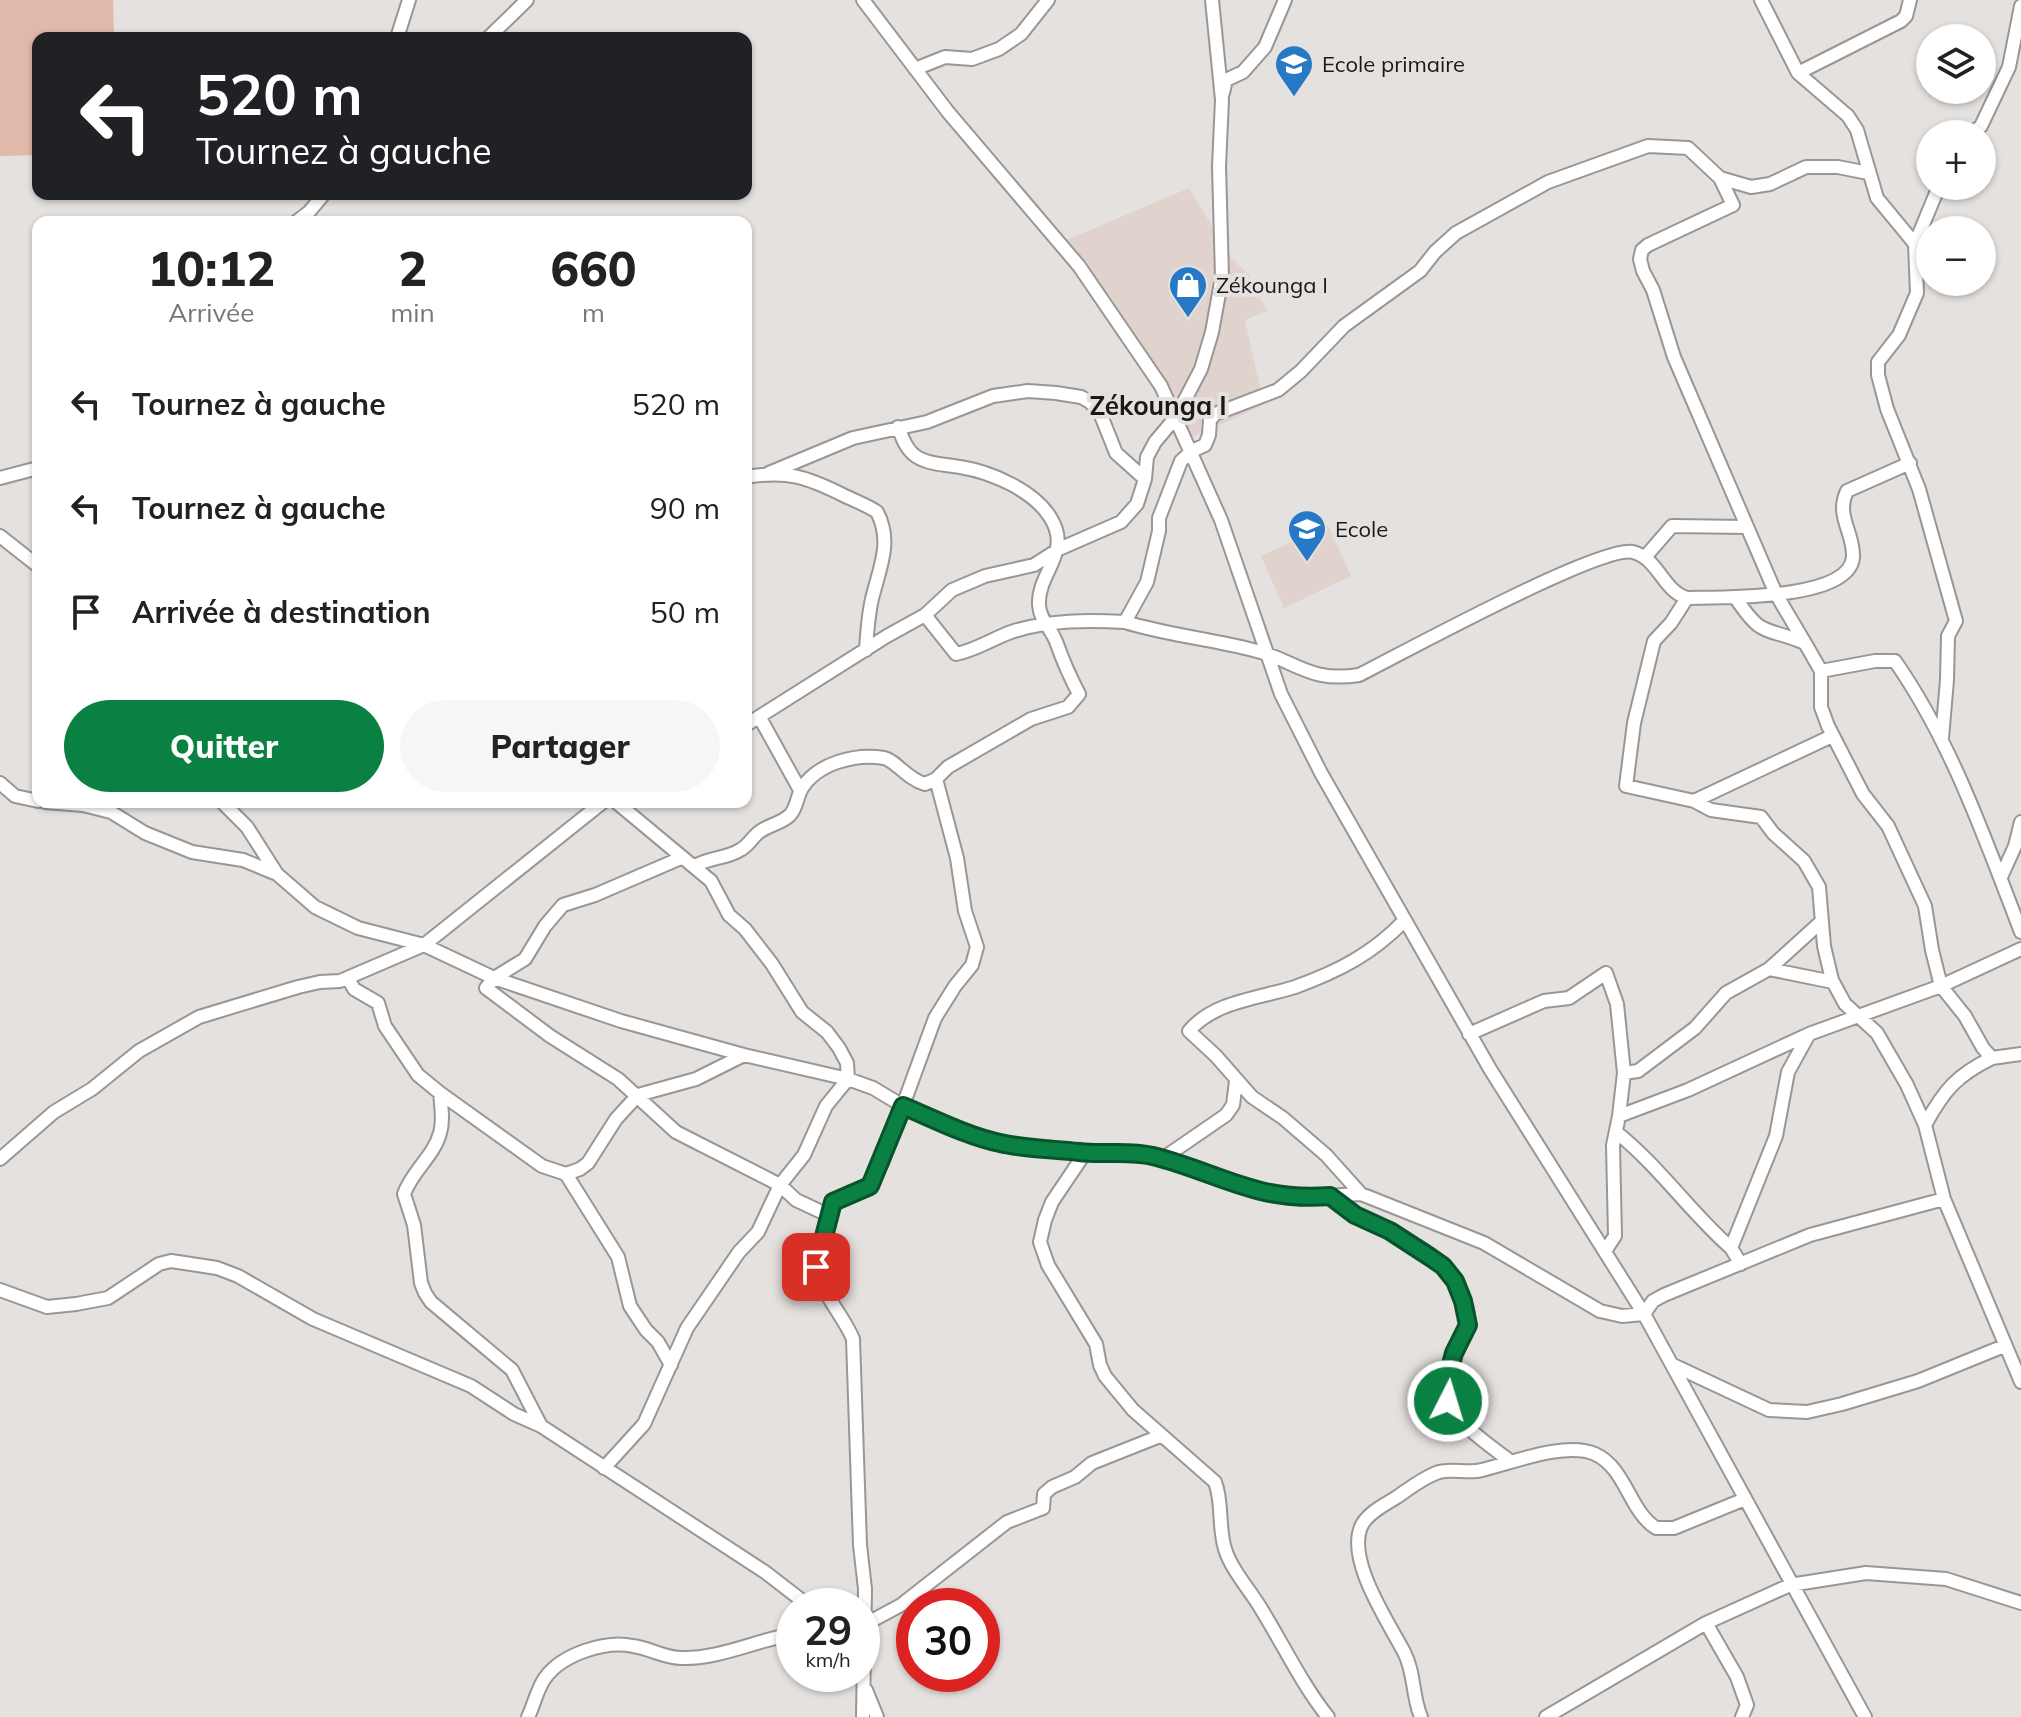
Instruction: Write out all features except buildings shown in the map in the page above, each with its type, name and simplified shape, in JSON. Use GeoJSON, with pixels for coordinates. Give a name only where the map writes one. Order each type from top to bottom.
{"type":"FeatureCollection","features":[{"type":"Feature","properties":{"kind":"street"},"geometry":{"type":"LineString","coordinates":[[399,32],[409,0]]}},
{"type":"Feature","properties":{"kind":"street"},"geometry":{"type":"LineString","coordinates":[[494,32],[527,0]]}},
{"type":"Feature","properties":{"kind":"street"},"geometry":{"type":"LineString","coordinates":[[863,0],[915,69],[1079,266],[1149,368],[1192,451],[1221,520],[1281,694],[1321,773],[1469,1034],[1644,1314],[1865,1717]]}},
{"type":"Feature","properties":{"kind":"street"},"geometry":{"type":"LineString","coordinates":[[915,69],[945,57],[972,59],[999,49],[1021,34],[1048,0]]}},
{"type":"Feature","properties":{"kind":"street"},"geometry":{"type":"LineString","coordinates":[[752,722],[925,615],[952,590],[985,576],[1026,568],[1059,549],[1121,522],[1137,504],[1145,479],[1147,457],[1176,417],[1201,369],[1212,332],[1222,277],[1219,212],[1222,100],[1212,0]]}},
{"type":"Feature","properties":{"kind":"street"},"geometry":{"type":"LineString","coordinates":[[1222,100],[1226,80],[1243,72],[1265,47],[1285,0]]}},
{"type":"Feature","properties":{"kind":"street"},"geometry":{"type":"LineString","coordinates":[[1761,0],[1798,73],[1848,116],[1857,130],[1877,198],[1915,244]]}},
{"type":"Feature","properties":{"kind":"street"},"geometry":{"type":"LineString","coordinates":[[1798,73],[1901,21],[1906,16],[1910,0]]}},
{"type":"Feature","properties":{"kind":"street"},"geometry":{"type":"LineString","coordinates":[[1983,120],[2009,67],[2021,6]]}},
{"type":"Feature","properties":{"kind":"street"},"geometry":{"type":"LineString","coordinates":[[1125,622],[1147,582],[1159,518],[1181,461],[1205,445],[1210,420],[1215,414],[1278,390],[1344,326],[1420,271],[1456,233],[1548,182],[1648,146],[1688,148],[1720,178],[1733,205],[1648,245],[1642,250],[1640,259],[1674,357],[1776,594],[1821,671],[1821,707],[1832,736],[1863,794],[1888,826],[1925,906],[1941,986],[1992,1058]]}},
{"type":"Feature","properties":{"kind":"street"},"geometry":{"type":"LineString","coordinates":[[1720,178],[1751,187],[1770,184],[1806,167],[1838,167],[1868,173]]}},
{"type":"Feature","properties":{"kind":"street"},"geometry":{"type":"LineString","coordinates":[[302,216],[318,200]]}},
{"type":"Feature","properties":{"kind":"street"},"geometry":{"type":"LineString","coordinates":[[1933,200],[1915,244],[1917,293],[1899,335],[1882,355],[1877,369],[1887,409],[1910,463],[1956,621],[1948,636],[1942,738]]}},
{"type":"Feature","properties":{"kind":"street"},"geometry":{"type":"LineString","coordinates":[[769,473],[853,438],[947,416],[993,396],[1028,391],[1081,397],[1090,402],[1100,413],[1116,453],[1145,479]]}},
{"type":"Feature","properties":{"kind":"street"},"geometry":{"type":"LineString","coordinates":[[695,866],[741,850],[761,831],[786,818],[810,777],[828,766],[860,757],[889,759],[916,781],[925,784],[936,779],[948,767],[1031,719],[1068,707],[1079,694],[1060,657],[1053,635],[1044,624],[1039,602],[1042,587],[1059,549],[1052,519],[1032,499],[1004,481],[919,458],[906,445],[898,427]]}},
{"type":"Feature","properties":{"kind":"street"},"geometry":{"type":"LineString","coordinates":[[925,615],[956,654],[1014,631],[1044,624],[1083,620],[1125,622],[1266,653],[1312,674],[1338,678],[1359,675],[1537,586],[1605,556],[1629,551],[1646,556],[1676,594],[1687,598],[1776,594],[1823,586],[1848,569],[1853,554],[1842,518],[1842,501],[1847,491],[1910,463]]}},
{"type":"Feature","properties":{"kind":"street"},"geometry":{"type":"LineString","coordinates":[[0,478],[32,470]]}},
{"type":"Feature","properties":{"kind":"street"},"geometry":{"type":"LineString","coordinates":[[752,476],[794,474],[818,482],[877,512],[885,533],[885,553],[872,600],[866,650]]}},
{"type":"Feature","properties":{"kind":"street"},"geometry":{"type":"LineString","coordinates":[[1137,504],[1159,518]]}},
{"type":"Feature","properties":{"kind":"street"},"geometry":{"type":"LineString","coordinates":[[1646,556],[1672,526],[1747,527]]}},
{"type":"Feature","properties":{"kind":"street"},"geometry":{"type":"LineString","coordinates":[[0,536],[32,561]]}},
{"type":"Feature","properties":{"kind":"street"},"geometry":{"type":"LineString","coordinates":[[1735,597],[1750,619],[1763,631],[1805,643]]}},
{"type":"Feature","properties":{"kind":"street"},"geometry":{"type":"LineString","coordinates":[[1687,598],[1671,623],[1654,641],[1634,723],[1626,786],[1694,801],[1711,810],[1757,816],[1766,820],[1773,833],[1809,867],[1821,896],[1824,946],[1833,982],[1845,1004],[1884,1044],[1925,1125],[1944,1199],[2021,1382]]}},
{"type":"Feature","properties":{"kind":"street"},"geometry":{"type":"LineString","coordinates":[[1821,671],[1875,661],[1895,661],[1942,738],[2021,932]]}},
{"type":"Feature","properties":{"kind":"street"},"geometry":{"type":"LineString","coordinates":[[760,718],[800,790]]}},
{"type":"Feature","properties":{"kind":"street"},"geometry":{"type":"LineString","coordinates":[[1694,801],[1832,736]]}},
{"type":"Feature","properties":{"kind":"street"},"geometry":{"type":"LineString","coordinates":[[863,1588],[853,1339],[824,1288],[816,1267],[833,1202],[870,1186],[935,1018],[972,965],[977,947],[965,911],[957,858],[936,779]]}},
{"type":"Feature","properties":{"kind":"street"},"geometry":{"type":"LineString","coordinates":[[0,783],[15,796],[32,800]]}},
{"type":"Feature","properties":{"kind":"street"},"geometry":{"type":"LineString","coordinates":[[95,808],[111,812],[145,833],[192,852],[243,860],[277,874]]}},
{"type":"Feature","properties":{"kind":"street"},"geometry":{"type":"LineString","coordinates":[[228,808],[247,827],[277,874],[315,907],[342,922],[424,945],[494,978],[621,1021],[744,1055],[848,1079],[954,1128],[1000,1143],[1085,1153],[1127,1152],[1162,1159],[1269,1194],[1302,1199],[1361,1194],[1484,1243],[1600,1311],[1622,1316],[1644,1314]]}},
{"type":"Feature","properties":{"kind":"street"},"geometry":{"type":"LineString","coordinates":[[0,1159],[54,1112],[92,1089],[139,1051],[165,1035],[223,1009],[309,985],[348,978],[424,945],[595,808]]}},
{"type":"Feature","properties":{"kind":"street"},"geometry":{"type":"LineString","coordinates":[[604,1468],[644,1424],[687,1328],[739,1252],[758,1232],[780,1185],[804,1155],[826,1106],[848,1079],[847,1063],[839,1048],[827,1032],[802,1012],[772,964],[745,929],[729,915],[711,881],[623,808]]}},
{"type":"Feature","properties":{"kind":"street"},"geometry":{"type":"LineString","coordinates":[[2001,877],[2015,846],[2021,822]]}},
{"type":"Feature","properties":{"kind":"street"},"geometry":{"type":"LineString","coordinates":[[681,858],[595,895],[563,905],[545,926],[525,959],[494,978],[486,988],[550,1036],[618,1079],[676,1132],[780,1185],[796,1200],[828,1215]]}},
{"type":"Feature","properties":{"kind":"street"},"geometry":{"type":"LineString","coordinates":[[1361,1194],[1326,1155],[1236,1081],[1216,1056],[1189,1031],[1209,1015],[1240,1001],[1292,988],[1350,964],[1383,943],[1404,921]]}},
{"type":"Feature","properties":{"kind":"street"},"geometry":{"type":"LineString","coordinates":[[1624,1073],[1638,1071],[1695,1028],[1726,993],[1769,969],[1822,921]]}},
{"type":"Feature","properties":{"kind":"street"},"geometry":{"type":"LineString","coordinates":[[1619,1116],[1688,1090],[1809,1034],[1941,986],[2021,949]]}},
{"type":"Feature","properties":{"kind":"street"},"geometry":{"type":"LineString","coordinates":[[1769,969],[1833,982]]}},
{"type":"Feature","properties":{"kind":"street"},"geometry":{"type":"LineString","coordinates":[[1469,1034],[1544,1001],[1569,998],[1606,973],[1617,1004],[1624,1073],[1613,1145],[1615,1236],[1605,1251]]}},
{"type":"Feature","properties":{"kind":"street"},"geometry":{"type":"LineString","coordinates":[[348,978],[362,996],[378,1003],[385,1026],[412,1067],[440,1093],[542,1166],[566,1174],[588,1163],[616,1119],[638,1095],[696,1079],[744,1055]]}},
{"type":"Feature","properties":{"kind":"street"},"geometry":{"type":"LineString","coordinates":[[1731,1248],[1776,1136],[1788,1072],[1809,1034]]}},
{"type":"Feature","properties":{"kind":"street"},"geometry":{"type":"LineString","coordinates":[[1925,1125],[1939,1099],[1965,1071],[1992,1058],[2021,1054]]}},
{"type":"Feature","properties":{"kind":"street"},"geometry":{"type":"LineString","coordinates":[[1162,1159],[1226,1115],[1233,1105],[1236,1081]]}},
{"type":"Feature","properties":{"kind":"street"},"geometry":{"type":"LineString","coordinates":[[440,1093],[441,1131],[434,1148],[412,1177],[404,1194],[414,1225],[421,1283],[431,1302],[512,1370],[541,1426]]}},
{"type":"Feature","properties":{"kind":"street"},"geometry":{"type":"LineString","coordinates":[[1616,1132],[1635,1147],[1699,1218],[1731,1248],[1741,1264]]}},
{"type":"Feature","properties":{"kind":"street"},"geometry":{"type":"LineString","coordinates":[[1085,1153],[1052,1202],[1040,1242],[1048,1265],[1096,1344],[1105,1376],[1133,1410],[1215,1482],[1220,1494],[1218,1513],[1226,1552],[1311,1695],[1328,1717]]}},
{"type":"Feature","properties":{"kind":"street"},"geometry":{"type":"LineString","coordinates":[[566,1174],[618,1257],[630,1306],[658,1342],[671,1365]]}},
{"type":"Feature","properties":{"kind":"street"},"geometry":{"type":"LineString","coordinates":[[1330,1196],[1355,1215],[1390,1231],[1425,1253],[1443,1266],[1455,1281],[1468,1325],[1454,1353],[1446,1389],[1448,1401],[1462,1420],[1510,1461]]}},
{"type":"Feature","properties":{"kind":"street"},"geometry":{"type":"LineString","coordinates":[[1644,1314],[1653,1301],[1664,1295],[1810,1235],[1944,1199]]}},
{"type":"Feature","properties":{"kind":"street"},"geometry":{"type":"LineString","coordinates":[[0,1290],[47,1307],[108,1298],[159,1264],[171,1261],[217,1268],[238,1276],[313,1319],[471,1386],[514,1414],[541,1426],[786,1588]]}},
{"type":"Feature","properties":{"kind":"street"},"geometry":{"type":"LineString","coordinates":[[1671,1365],[1769,1410],[1807,1412],[1918,1381],[2004,1346]]}},
{"type":"Feature","properties":{"kind":"street"},"geometry":{"type":"LineString","coordinates":[[880,1616],[901,1605],[1007,1522],[1043,1508],[1044,1494],[1052,1487],[1075,1477],[1092,1463],[1160,1436]]}},
{"type":"Feature","properties":{"kind":"street"},"geometry":{"type":"LineString","coordinates":[[1421,1717],[1411,1668],[1374,1599],[1362,1566],[1359,1540],[1361,1526],[1368,1516],[1441,1471],[1475,1472],[1510,1461],[1575,1450],[1593,1453],[1607,1462],[1644,1518],[1656,1528],[1674,1528],[1745,1499]]}},
{"type":"Feature","properties":{"kind":"street"},"geometry":{"type":"LineString","coordinates":[[1546,1717],[1706,1623],[1790,1585],[1866,1573],[1946,1579],[2021,1603]]}},
{"type":"Feature","properties":{"kind":"street"},"geometry":{"type":"LineString","coordinates":[[1706,1623],[1737,1677],[1747,1713]]}},
{"type":"Feature","properties":{"kind":"street"},"geometry":{"type":"LineString","coordinates":[[528,1717],[546,1677],[556,1667],[594,1648],[626,1644],[679,1658],[746,1648],[776,1639]]}},
{"type":"Feature","properties":{"kind":"street"},"geometry":{"type":"LineString","coordinates":[[862,1692],[863,1717]]}},
{"type":"Feature","properties":{"kind":"street"},"geometry":{"type":"LineString","coordinates":[[867,1692],[877,1717]]}},
{"type":"Feature","properties":{"kind":"shaded area"},"geometry":{"type":"Polygon","coordinates":[[[0,0],[113,0],[114,32],[32,32],[32,155],[0,156],[0,0]]]}},
{"type":"Feature","properties":{"kind":"shaded area"},"geometry":{"type":"Polygon","coordinates":[[[1189,188],[1232,259],[1249,275],[1267,311],[1245,320],[1264,405],[1186,440],[1176,417],[1060,243],[1189,188]]]}},
{"type":"Feature","properties":{"kind":"shaded area"},"geometry":{"type":"Polygon","coordinates":[[[1328,525],[1351,576],[1284,608],[1261,556],[1328,525]]]}},
{"type":"Feature","properties":{"kind":"place","name":"Ecole primaire"},"geometry":{"type":"Point","coordinates":[1294,98]}},
{"type":"Feature","properties":{"kind":"place","name":"Zékounga I"},"geometry":{"type":"Point","coordinates":[1188,319]}},
{"type":"Feature","properties":{"kind":"place","name":"Ecole"},"geometry":{"type":"Point","coordinates":[1307,563]}},
{"type":"Feature","properties":{"kind":"district","name":"Zékounga I"},"geometry":{"type":"Point","coordinates":[1158,406]}},
{"type":"Feature","properties":{"kind":"route"},"geometry":{"type":"LineString","coordinates":[[816,1267],[833,1202],[870,1186],[903,1106],[1000,1143],[1085,1153],[1108,1151],[1151,1155],[1269,1194],[1302,1199],[1330,1196],[1355,1215],[1390,1231],[1443,1266],[1455,1281],[1468,1325],[1454,1353],[1449,1372],[1446,1389],[1448,1401]]}}]}
